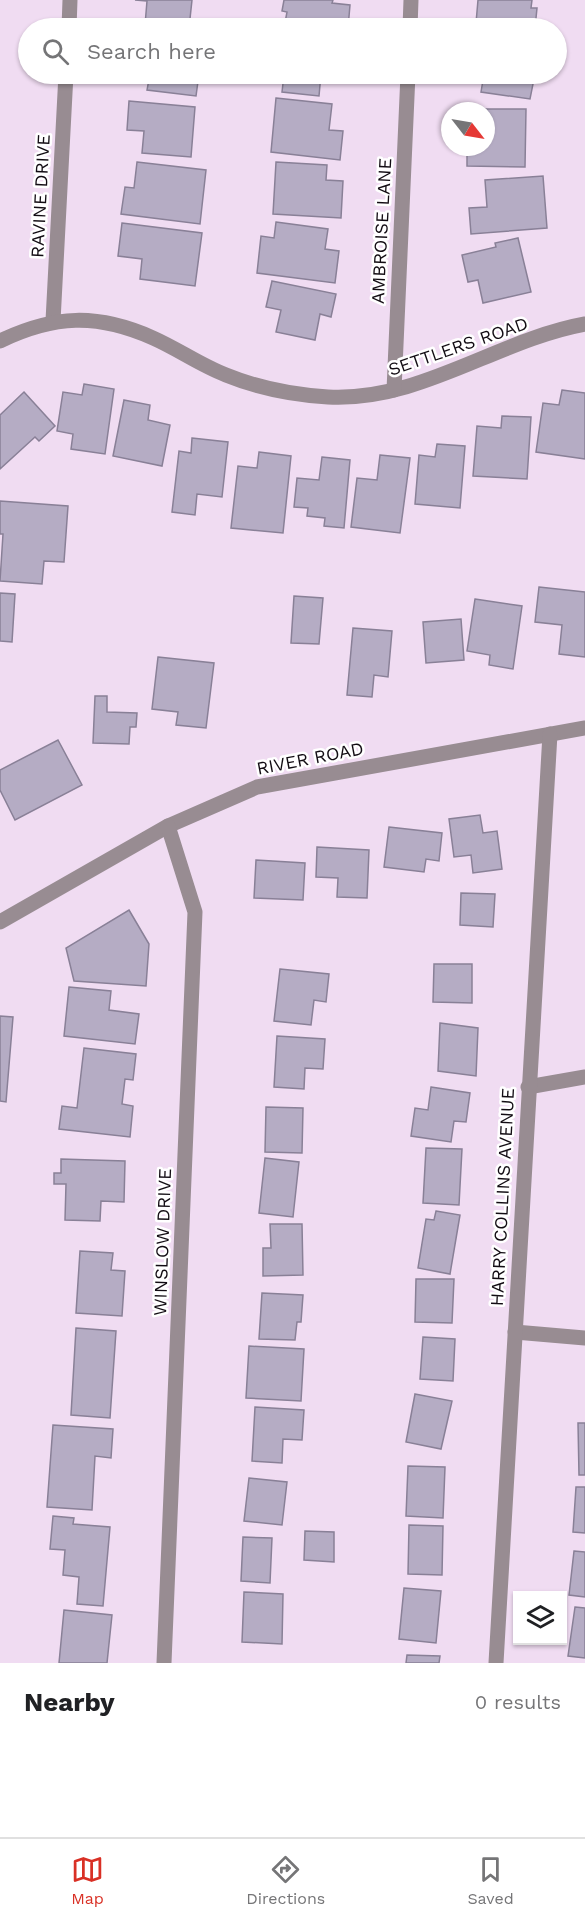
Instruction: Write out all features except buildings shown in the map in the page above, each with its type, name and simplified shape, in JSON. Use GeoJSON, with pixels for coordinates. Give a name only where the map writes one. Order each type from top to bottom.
{"type":"FeatureCollection","features":[{"type":"Feature","properties":{"kind":"street"},"geometry":{"type":"LineString","coordinates":[[69,18],[70,0]]}},
{"type":"Feature","properties":{"kind":"street"},"geometry":{"type":"LineString","coordinates":[[410,18],[411,0]]}},
{"type":"Feature","properties":{"kind":"street","name":"RAVINE DRIVE"},"geometry":{"type":"LineString","coordinates":[[53,321],[65,84]]}},
{"type":"Feature","properties":{"kind":"street","name":"AMBROISE LANE"},"geometry":{"type":"LineString","coordinates":[[394,390],[408,84]]}},
{"type":"Feature","properties":{"kind":"street","name":"SETTLERS ROAD"},"geometry":{"type":"LineString","coordinates":[[0,341],[27,328],[53,321],[105,322],[153,338],[226,375],[249,384],[328,397],[360,397],[421,383],[507,348],[585,324]]}},
{"type":"Feature","properties":{"kind":"street","name":"RIVER ROAD"},"geometry":{"type":"LineString","coordinates":[[0,922],[168,826],[257,787],[585,728]]}},
{"type":"Feature","properties":{"kind":"street","name":"HARRY COLLINS AVENUE"},"geometry":{"type":"LineString","coordinates":[[496,1663],[550,734]]}},
{"type":"Feature","properties":{"kind":"street","name":"WINSLOW DRIVE"},"geometry":{"type":"LineString","coordinates":[[164,1663],[195,912],[168,826]]}},
{"type":"Feature","properties":{"kind":"street"},"geometry":{"type":"LineString","coordinates":[[528,1086],[585,1077]]}},
{"type":"Feature","properties":{"kind":"street"},"geometry":{"type":"LineString","coordinates":[[514,1332],[585,1338]]}}]}
